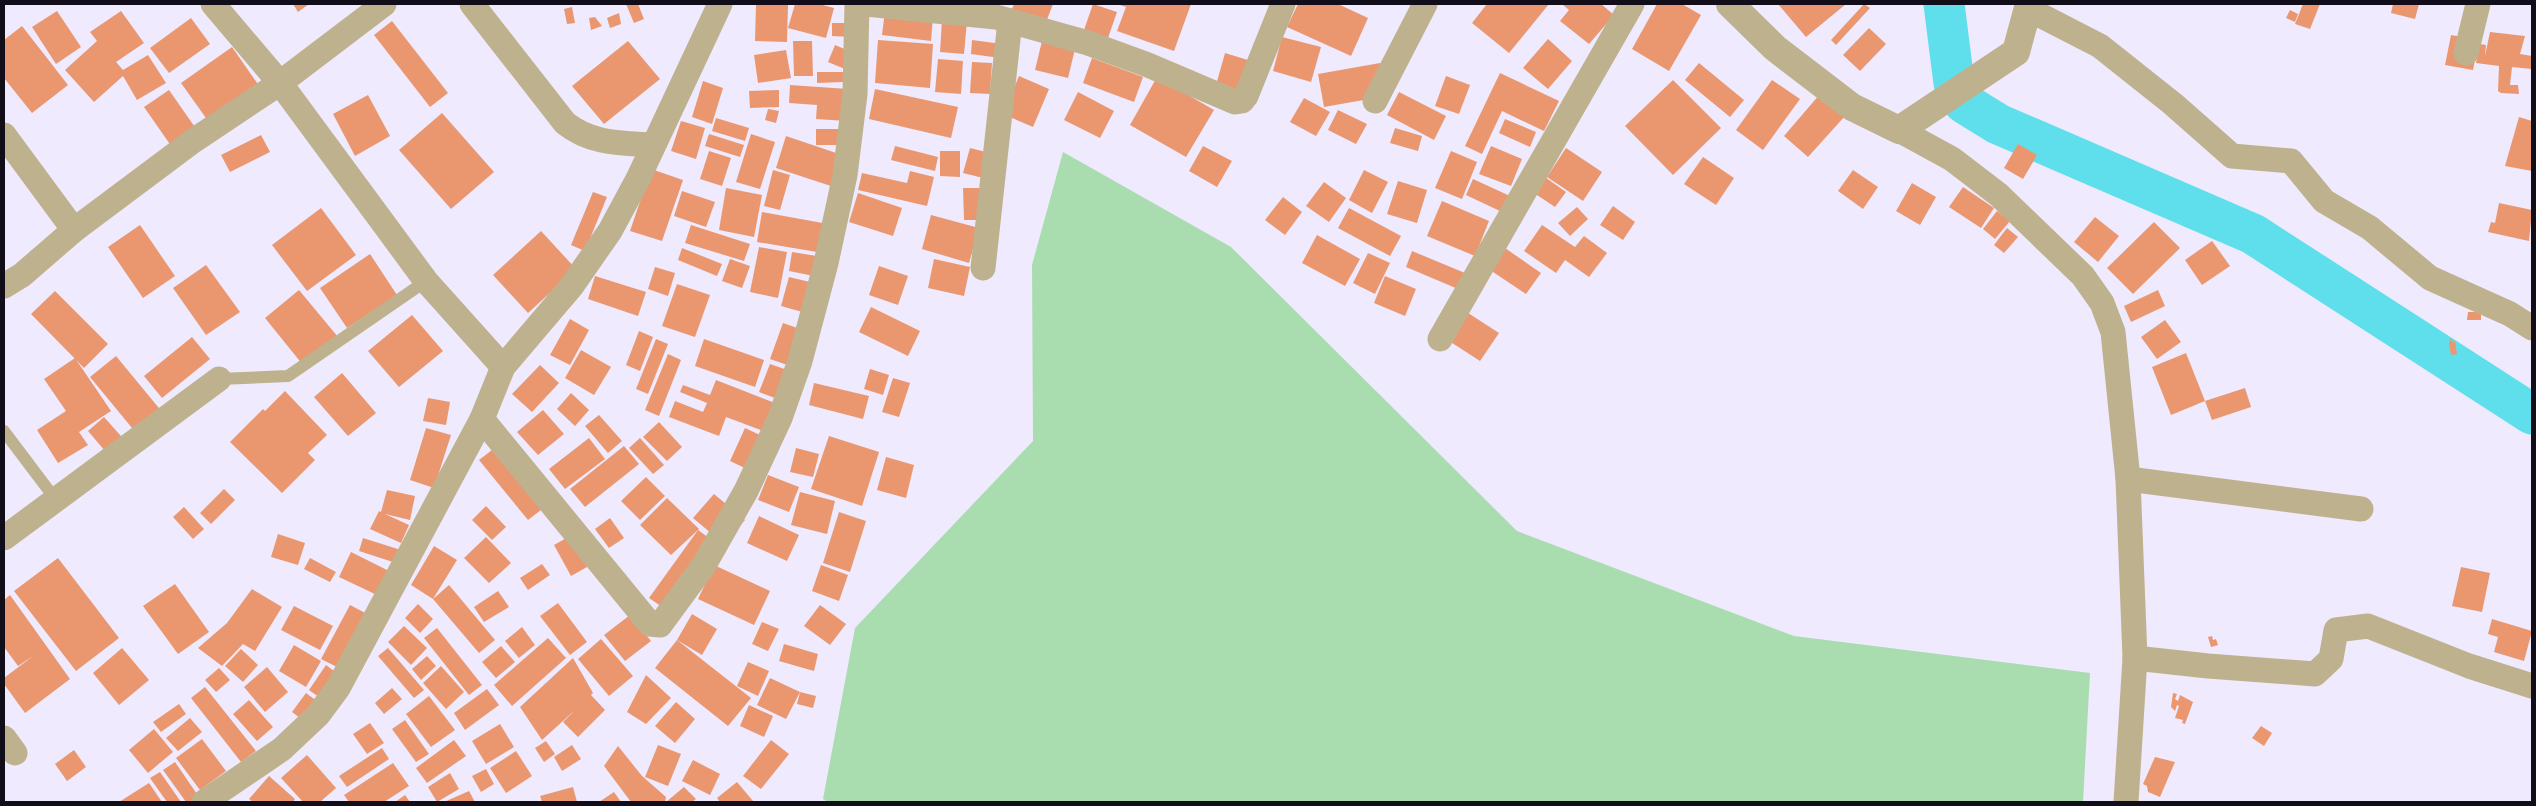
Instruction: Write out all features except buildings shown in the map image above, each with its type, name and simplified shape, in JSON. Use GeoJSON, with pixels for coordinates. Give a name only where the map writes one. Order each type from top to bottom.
{"type":"FeatureCollection","features":[{"type":"Feature","properties":{"kind":"street"},"geometry":{"type":"LineString","coordinates":[[213,4],[280,83],[426,281],[503,367]]}},
{"type":"Feature","properties":{"kind":"street"},"geometry":{"type":"LineString","coordinates":[[4,286],[22,275],[74,230],[193,141],[280,83],[384,4]]}},
{"type":"Feature","properties":{"kind":"street"},"geometry":{"type":"LineString","coordinates":[[472,4],[564,123],[578,134],[597,140],[653,145]]}},
{"type":"Feature","properties":{"kind":"street"},"geometry":{"type":"LineString","coordinates":[[204,802],[282,749],[318,715],[338,688],[482,419],[503,367],[571,287],[610,231],[720,4]]}},
{"type":"Feature","properties":{"kind":"street"},"geometry":{"type":"LineString","coordinates":[[482,419],[650,624],[660,625],[704,565],[746,491],[780,418],[800,361],[826,263],[845,175],[855,94],[857,4]]}},
{"type":"Feature","properties":{"kind":"street"},"geometry":{"type":"LineString","coordinates":[[866,4],[1002,14],[1148,65],[1235,102],[1242,101],[1246,96],[1283,4]]}},
{"type":"Feature","properties":{"kind":"street"},"geometry":{"type":"LineString","coordinates":[[1375,101],[1424,4]]}},
{"type":"Feature","properties":{"kind":"street"},"geometry":{"type":"LineString","coordinates":[[1440,339],[1632,4]]}},
{"type":"Feature","properties":{"kind":"street"},"geometry":{"type":"LineString","coordinates":[[1730,4],[1775,48],[1852,107],[1899,130],[1952,160],[1999,195],[2083,276],[2102,303],[2113,332],[2128,479],[2135,658],[2126,802]]}},
{"type":"Feature","properties":{"kind":"street"},"geometry":{"type":"LineString","coordinates":[[2466,53],[2478,4]]}},
{"type":"Feature","properties":{"kind":"street"},"geometry":{"type":"LineString","coordinates":[[1899,130],[2016,52],[2028,6],[2100,46],[2173,104],[2232,156],[2291,161],[2324,201],[2370,228],[2430,278],[2510,314],[2532,328]]}},
{"type":"Feature","properties":{"kind":"street"},"geometry":{"type":"LineString","coordinates":[[983,268],[1002,14]]}},
{"type":"Feature","properties":{"kind":"street"},"geometry":{"type":"LineString","coordinates":[[4,135],[74,230]]}},
{"type":"Feature","properties":{"kind":"street"},"geometry":{"type":"LineString","coordinates":[[4,538],[219,379]]}},
{"type":"Feature","properties":{"kind":"street"},"geometry":{"type":"LineString","coordinates":[[2128,479],[2361,509]]}},
{"type":"Feature","properties":{"kind":"street"},"geometry":{"type":"LineString","coordinates":[[2135,658],[2208,666],[2315,674],[2331,659],[2336,630],[2368,626],[2469,666],[2532,686]]}},
{"type":"Feature","properties":{"kind":"lane"},"geometry":{"type":"LineString","coordinates":[[219,379],[288,376],[426,281]]}},
{"type":"Feature","properties":{"kind":"lane"},"geometry":{"type":"LineString","coordinates":[[4,431],[56,500]]}},
{"type":"Feature","properties":{"kind":"green space"},"geometry":{"type":"Polygon","coordinates":[[[1063,152],[1231,247],[1517,531],[1794,636],[2090,673],[2083,802],[828,802],[823,799],[855,628],[1033,441],[1032,265],[1063,152]]]}},
{"type":"Feature","properties":{"kind":"waterway"},"geometry":{"type":"LineString","coordinates":[[1944,4],[1954,83],[1964,103],[1998,124],[2253,234],[2532,414]]}}]}
